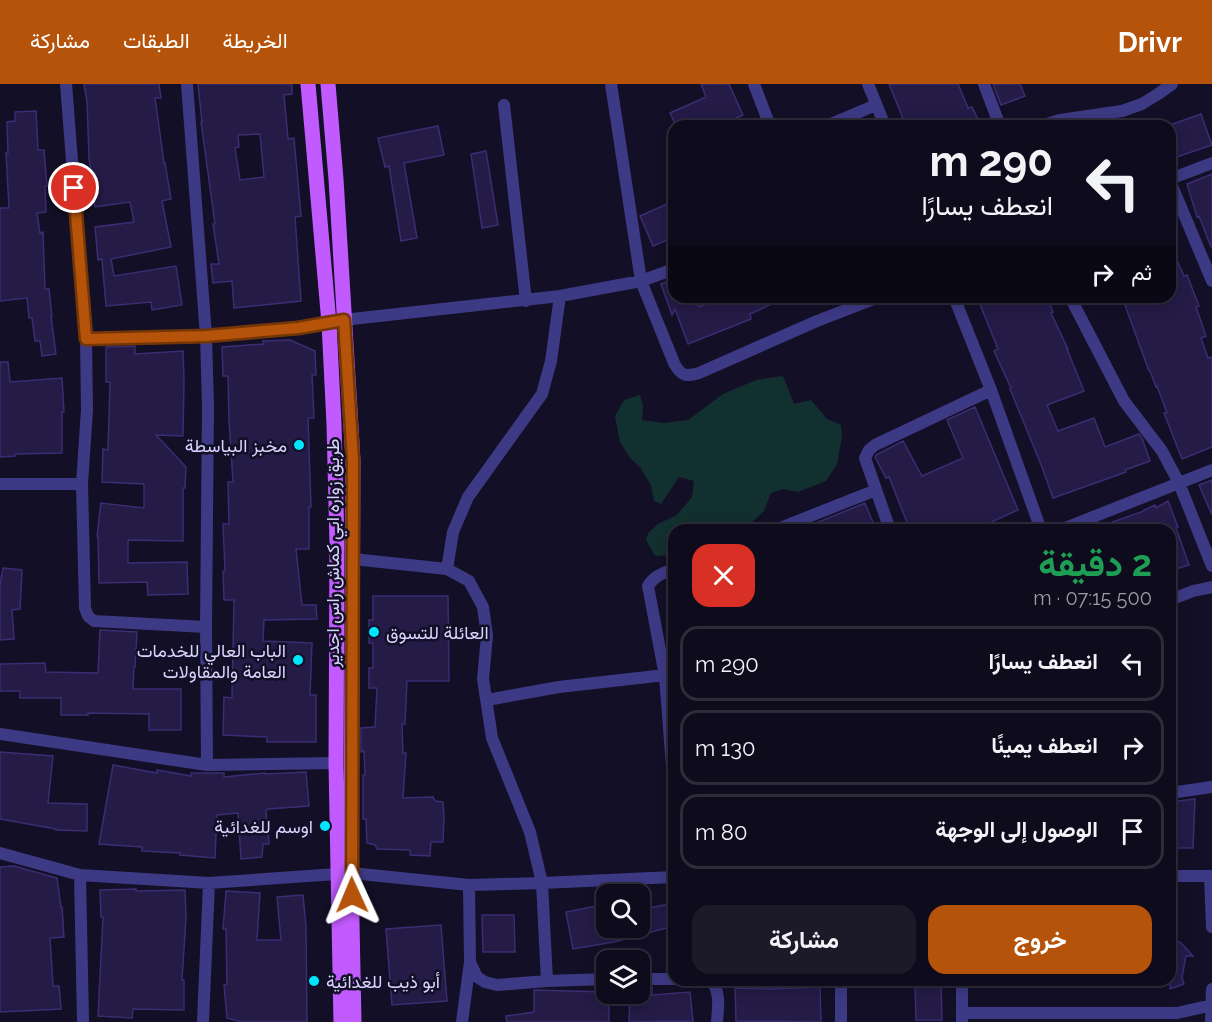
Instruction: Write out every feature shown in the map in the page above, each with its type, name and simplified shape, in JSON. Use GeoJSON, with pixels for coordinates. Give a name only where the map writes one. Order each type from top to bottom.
{"type":"FeatureCollection","features":[{"type":"Feature","properties":{"kind":"main road"},"geometry":{"type":"LineString","coordinates":[[308,84],[336,322],[336,763],[345,874],[341,1022]]}},
{"type":"Feature","properties":{"kind":"main road","name":"طريق زواره ابي كماش راس اجدير"},"geometry":{"type":"LineString","coordinates":[[328,84],[336,179],[336,322],[353,460],[353,560],[345,874],[354,1022]]}},
{"type":"Feature","properties":{"kind":"street"},"geometry":{"type":"LineString","coordinates":[[66,84],[86,339],[87,410],[82,484],[85,608],[88,616],[94,621],[206,627]]}},
{"type":"Feature","properties":{"kind":"street"},"geometry":{"type":"LineString","coordinates":[[187,84],[206,336],[208,406],[207,765]]}},
{"type":"Feature","properties":{"kind":"street"},"geometry":{"type":"LineString","coordinates":[[611,84],[641,282],[674,363],[682,374],[689,376],[864,303]]}},
{"type":"Feature","properties":{"kind":"street"},"geometry":{"type":"LineString","coordinates":[[754,84],[768,120]]}},
{"type":"Feature","properties":{"kind":"street"},"geometry":{"type":"LineString","coordinates":[[868,84],[882,120]]}},
{"type":"Feature","properties":{"kind":"street"},"geometry":{"type":"LineString","coordinates":[[984,84],[998,120]]}},
{"type":"Feature","properties":{"kind":"street"},"geometry":{"type":"LineString","coordinates":[[1060,120],[1122,111],[1142,104],[1172,84]]}},
{"type":"Feature","properties":{"kind":"street"},"geometry":{"type":"LineString","coordinates":[[504,105],[526,301]]}},
{"type":"Feature","properties":{"kind":"street"},"geometry":{"type":"LineString","coordinates":[[840,120],[876,105]]}},
{"type":"Feature","properties":{"kind":"street"},"geometry":{"type":"LineString","coordinates":[[1176,178],[1212,163]]}},
{"type":"Feature","properties":{"kind":"street"},"geometry":{"type":"LineString","coordinates":[[1176,194],[1212,281]]}},
{"type":"Feature","properties":{"kind":"street"},"geometry":{"type":"LineString","coordinates":[[86,339],[206,336],[298,328],[560,296],[641,282],[668,271]]}},
{"type":"Feature","properties":{"kind":"street"},"geometry":{"type":"LineString","coordinates":[[447,569],[453,532],[468,497],[542,394],[551,361],[560,296]]}},
{"type":"Feature","properties":{"kind":"street"},"geometry":{"type":"LineString","coordinates":[[956,303],[991,390],[1039,524]]}},
{"type":"Feature","properties":{"kind":"street"},"geometry":{"type":"LineString","coordinates":[[1073,303],[1124,401],[1162,451],[1179,483],[1212,566]]}},
{"type":"Feature","properties":{"kind":"street"},"geometry":{"type":"LineString","coordinates":[[888,524],[865,458],[869,450],[991,390]]}},
{"type":"Feature","properties":{"kind":"street"},"geometry":{"type":"LineString","coordinates":[[1075,524],[1212,470]]}},
{"type":"Feature","properties":{"kind":"street"},"geometry":{"type":"LineString","coordinates":[[0,484],[82,484]]}},
{"type":"Feature","properties":{"kind":"street"},"geometry":{"type":"LineString","coordinates":[[790,524],[876,490]]}},
{"type":"Feature","properties":{"kind":"street"},"geometry":{"type":"LineString","coordinates":[[353,560],[447,569],[470,581],[483,607],[487,636],[483,679],[492,738],[530,832],[542,883],[547,981]]}},
{"type":"Feature","properties":{"kind":"street"},"geometry":{"type":"LineString","coordinates":[[668,571],[651,580],[648,586],[668,671]]}},
{"type":"Feature","properties":{"kind":"street"},"geometry":{"type":"LineString","coordinates":[[1176,598],[1212,587]]}},
{"type":"Feature","properties":{"kind":"street"},"geometry":{"type":"LineString","coordinates":[[487,700],[559,687],[668,675]]}},
{"type":"Feature","properties":{"kind":"street"},"geometry":{"type":"LineString","coordinates":[[0,734],[207,765],[336,763]]}},
{"type":"Feature","properties":{"kind":"street"},"geometry":{"type":"LineString","coordinates":[[1176,792],[1212,787]]}},
{"type":"Feature","properties":{"kind":"street"},"geometry":{"type":"LineString","coordinates":[[0,853],[80,875],[209,883],[345,874],[469,885],[668,877]]}},
{"type":"Feature","properties":{"kind":"street"},"geometry":{"type":"LineString","coordinates":[[80,875],[83,1022]]}},
{"type":"Feature","properties":{"kind":"street"},"geometry":{"type":"LineString","coordinates":[[1176,876],[1211,876],[1212,927]]}},
{"type":"Feature","properties":{"kind":"street"},"geometry":{"type":"LineString","coordinates":[[203,1022],[209,883]]}},
{"type":"Feature","properties":{"kind":"street"},"geometry":{"type":"LineString","coordinates":[[462,1022],[470,962],[469,885]]}},
{"type":"Feature","properties":{"kind":"street"},"geometry":{"type":"LineString","coordinates":[[470,962],[477,976],[485,982],[498,985],[596,979]]}},
{"type":"Feature","properties":{"kind":"street"},"geometry":{"type":"LineString","coordinates":[[650,979],[668,979]]}},
{"type":"Feature","properties":{"kind":"street"},"geometry":{"type":"LineString","coordinates":[[715,986],[718,994],[717,1022]]}},
{"type":"Feature","properties":{"kind":"street"},"geometry":{"type":"LineString","coordinates":[[841,986],[842,1022]]}},
{"type":"Feature","properties":{"kind":"street"},"geometry":{"type":"LineString","coordinates":[[962,986],[962,1018],[1087,1017],[1177,1013],[1211,1005]]}},
{"type":"Feature","properties":{"kind":"street"},"geometry":{"type":"LineString","coordinates":[[1211,1022],[1212,989]]}},
{"type":"Feature","properties":{"kind":"green space"},"geometry":{"type":"Polygon","coordinates":[[[783,376],[794,404],[811,400],[827,419],[841,425],[842,436],[837,464],[826,481],[798,492],[783,489],[771,493],[764,511],[750,524],[668,524],[668,555],[655,556],[646,540],[648,533],[658,524],[677,515],[692,497],[694,481],[679,477],[661,504],[654,501],[651,486],[640,467],[630,458],[620,442],[615,416],[624,400],[640,395],[643,405],[642,420],[664,423],[688,420],[723,394],[756,380],[783,376]]]}},
{"type":"Feature","properties":{"kind":"building"},"geometry":{"type":"Polygon","coordinates":[[[84,84],[159,84],[161,98],[155,98],[171,199],[162,201],[171,247],[111,259],[114,276],[176,266],[182,305],[152,310],[151,302],[106,306],[102,259],[98,260],[95,227],[134,222],[130,202],[95,207],[84,84]]]}},
{"type":"Feature","properties":{"kind":"building"},"geometry":{"type":"Polygon","coordinates":[[[198,84],[292,84],[292,94],[284,95],[288,139],[294,138],[301,216],[295,217],[301,301],[234,308],[232,281],[213,283],[211,264],[219,264],[198,84]],[[260,134],[238,135],[239,147],[235,148],[240,180],[264,177],[260,134]]]}},
{"type":"Feature","properties":{"kind":"building"},"geometry":{"type":"Polygon","coordinates":[[[701,84],[729,84],[743,115],[732,120],[673,120],[670,113],[706,97],[701,84]]]}},
{"type":"Feature","properties":{"kind":"building"},"geometry":{"type":"Polygon","coordinates":[[[889,84],[958,84],[968,108],[972,107],[978,120],[904,120],[889,84]]]}},
{"type":"Feature","properties":{"kind":"building"},"geometry":{"type":"Polygon","coordinates":[[[993,84],[1020,84],[1025,96],[1001,105],[993,84]]]}},
{"type":"Feature","properties":{"kind":"building"},"geometry":{"type":"Polygon","coordinates":[[[36,111],[38,150],[44,150],[47,186],[45,186],[46,212],[37,213],[40,233],[43,232],[45,289],[49,289],[56,354],[42,356],[40,341],[35,341],[32,318],[29,318],[27,298],[0,301],[0,208],[9,208],[7,122],[15,121],[15,112],[36,111]]]}},
{"type":"Feature","properties":{"kind":"building"},"geometry":{"type":"Polygon","coordinates":[[[1201,114],[1212,145],[1176,157],[1176,123],[1201,114]]]}},
{"type":"Feature","properties":{"kind":"building"},"geometry":{"type":"Polygon","coordinates":[[[438,126],[444,155],[404,163],[417,238],[401,241],[389,166],[385,167],[378,138],[438,126]]]}},
{"type":"Feature","properties":{"kind":"building"},"geometry":{"type":"Polygon","coordinates":[[[486,151],[498,225],[482,228],[471,154],[486,151]]]}},
{"type":"Feature","properties":{"kind":"building"},"geometry":{"type":"Polygon","coordinates":[[[1212,174],[1211,247],[1199,216],[1197,217],[1187,184],[1212,174]]]}},
{"type":"Feature","properties":{"kind":"building"},"geometry":{"type":"Polygon","coordinates":[[[667,204],[668,240],[653,246],[640,216],[667,204]]]}},
{"type":"Feature","properties":{"kind":"building"},"geometry":{"type":"Polygon","coordinates":[[[1176,258],[1184,276],[1187,275],[1199,306],[1196,307],[1206,336],[1201,338],[1208,358],[1212,357],[1212,447],[1182,459],[1164,413],[1167,413],[1157,386],[1149,371],[1124,303],[1176,303],[1176,258]]]}},
{"type":"Feature","properties":{"kind":"building"},"geometry":{"type":"Polygon","coordinates":[[[668,281],[668,303],[697,303],[699,307],[708,303],[774,303],[750,314],[751,319],[688,344],[675,309],[672,315],[661,284],[668,281]]]}},
{"type":"Feature","properties":{"kind":"building"},"geometry":{"type":"Polygon","coordinates":[[[979,303],[1049,303],[1053,312],[1051,313],[1084,391],[1047,405],[1058,431],[1094,418],[1105,447],[1139,434],[1150,461],[1053,498],[1011,388],[994,351],[998,349],[979,303]]]}},
{"type":"Feature","properties":{"kind":"building"},"geometry":{"type":"Polygon","coordinates":[[[290,340],[315,351],[316,375],[312,375],[314,418],[308,418],[311,507],[309,507],[309,549],[296,549],[302,605],[316,605],[317,619],[264,620],[263,641],[312,643],[310,695],[316,695],[316,742],[267,742],[267,737],[223,735],[224,697],[232,698],[234,600],[224,600],[223,524],[229,524],[228,482],[233,482],[228,376],[223,376],[222,347],[290,340]]]}},
{"type":"Feature","properties":{"kind":"building"},"geometry":{"type":"Polygon","coordinates":[[[135,346],[135,354],[183,351],[183,436],[156,435],[186,467],[185,488],[183,488],[183,541],[128,540],[128,563],[187,562],[188,594],[148,595],[147,582],[99,583],[97,536],[101,503],[144,508],[144,484],[102,482],[103,449],[108,450],[110,382],[106,382],[106,347],[135,346]]]}},
{"type":"Feature","properties":{"kind":"building"},"geometry":{"type":"Polygon","coordinates":[[[0,362],[8,362],[10,382],[62,378],[64,412],[62,412],[62,453],[15,454],[15,456],[0,457],[0,362]]]}},
{"type":"Feature","properties":{"kind":"building"},"geometry":{"type":"Polygon","coordinates":[[[975,407],[1018,510],[987,524],[908,524],[889,477],[886,478],[875,457],[903,441],[922,476],[963,458],[947,420],[975,407]]]}},
{"type":"Feature","properties":{"kind":"building"},"geometry":{"type":"Polygon","coordinates":[[[1212,480],[1212,515],[1199,485],[1212,480]]]}},
{"type":"Feature","properties":{"kind":"building"},"geometry":{"type":"Polygon","coordinates":[[[1168,501],[1178,527],[1176,528],[1176,524],[1107,524],[1155,505],[1156,508],[1168,501]]]}},
{"type":"Feature","properties":{"kind":"building"},"geometry":{"type":"Polygon","coordinates":[[[865,503],[874,524],[814,524],[865,503]]]}},
{"type":"Feature","properties":{"kind":"building"},"geometry":{"type":"Polygon","coordinates":[[[1176,528],[1189,565],[1176,569],[1176,528]]]}},
{"type":"Feature","properties":{"kind":"building"},"geometry":{"type":"Polygon","coordinates":[[[3,568],[22,570],[20,609],[12,610],[14,639],[0,640],[0,585],[3,568]]]}},
{"type":"Feature","properties":{"kind":"building"},"geometry":{"type":"Polygon","coordinates":[[[373,596],[448,596],[449,681],[407,681],[405,724],[402,724],[403,753],[406,753],[403,798],[433,797],[435,801],[443,802],[443,842],[431,842],[430,856],[410,855],[410,850],[377,849],[375,845],[367,843],[366,819],[363,819],[363,775],[365,775],[364,751],[361,752],[361,728],[375,727],[377,688],[369,688],[369,668],[373,668],[373,643],[369,643],[369,620],[373,620],[373,596]]]}},
{"type":"Feature","properties":{"kind":"building"},"geometry":{"type":"Polygon","coordinates":[[[100,630],[137,632],[133,689],[181,689],[181,730],[149,730],[149,714],[61,715],[61,698],[20,698],[20,691],[0,691],[0,664],[45,663],[46,672],[98,673],[100,630]]]}},
{"type":"Feature","properties":{"kind":"building"},"geometry":{"type":"Polygon","coordinates":[[[0,752],[53,756],[48,803],[87,804],[87,831],[56,830],[0,819],[0,752]]]}},
{"type":"Feature","properties":{"kind":"building"},"geometry":{"type":"Polygon","coordinates":[[[113,765],[191,776],[191,773],[224,773],[224,777],[306,772],[309,806],[266,811],[269,844],[263,844],[262,857],[241,859],[238,813],[217,815],[215,858],[142,851],[142,847],[99,844],[113,765]]]}},
{"type":"Feature","properties":{"kind":"building"},"geometry":{"type":"Polygon","coordinates":[[[1195,799],[1193,848],[1176,848],[1176,801],[1195,799]]]}},
{"type":"Feature","properties":{"kind":"building"},"geometry":{"type":"Polygon","coordinates":[[[14,866],[57,878],[64,937],[50,938],[53,986],[59,986],[61,1009],[0,1012],[0,867],[14,866]]]}},
{"type":"Feature","properties":{"kind":"building"},"geometry":{"type":"Polygon","coordinates":[[[136,889],[136,891],[185,890],[186,917],[182,980],[184,980],[184,1010],[133,1009],[132,1018],[98,1016],[103,917],[101,917],[100,890],[136,889]]]}},
{"type":"Feature","properties":{"kind":"building"},"geometry":{"type":"Polygon","coordinates":[[[226,891],[260,893],[257,940],[281,940],[277,897],[303,895],[306,926],[307,1022],[241,1022],[227,1018],[224,985],[227,984],[226,929],[223,929],[226,891]]]}},
{"type":"Feature","properties":{"kind":"building"},"geometry":{"type":"Polygon","coordinates":[[[668,904],[668,928],[650,932],[650,908],[668,904]]]}},
{"type":"Feature","properties":{"kind":"building"},"geometry":{"type":"Polygon","coordinates":[[[596,906],[596,938],[629,938],[573,949],[566,912],[596,906]]]}},
{"type":"Feature","properties":{"kind":"building"},"geometry":{"type":"Polygon","coordinates":[[[482,915],[514,915],[515,952],[483,952],[482,915]]]}},
{"type":"Feature","properties":{"kind":"building"},"geometry":{"type":"Polygon","coordinates":[[[441,925],[447,1001],[392,1005],[386,929],[441,925]]]}},
{"type":"Feature","properties":{"kind":"building"},"geometry":{"type":"Polygon","coordinates":[[[1176,942],[1180,942],[1193,956],[1186,956],[1182,977],[1184,984],[1170,989],[1170,986],[1176,986],[1176,942]]]}},
{"type":"Feature","properties":{"kind":"building"},"geometry":{"type":"Polygon","coordinates":[[[915,986],[941,986],[942,1020],[916,1020],[915,986]]]}},
{"type":"Feature","properties":{"kind":"building"},"geometry":{"type":"Polygon","coordinates":[[[650,987],[652,987],[652,995],[690,992],[693,1021],[629,1022],[630,1004],[650,1004],[650,987]]]}},
{"type":"Feature","properties":{"kind":"building"},"geometry":{"type":"Polygon","coordinates":[[[820,987],[821,1022],[736,1021],[735,988],[820,987]]]}},
{"type":"Feature","properties":{"kind":"building"},"geometry":{"type":"Polygon","coordinates":[[[534,990],[596,992],[596,1004],[609,1004],[609,1022],[507,1022],[506,1016],[534,1012],[534,990]]]}},
{"type":"Feature","properties":{"kind":"place","name":"مخبز البياسطة"},"geometry":{"type":"Point","coordinates":[299,445]}},
{"type":"Feature","properties":{"kind":"place","name":"العائلة للتسوق"},"geometry":{"type":"Point","coordinates":[374,632]}},
{"type":"Feature","properties":{"kind":"place","name":"الباب العالي للخدمات العامة والمقاولات"},"geometry":{"type":"Point","coordinates":[298,660]}},
{"type":"Feature","properties":{"kind":"place","name":"اوسم للغدائية"},"geometry":{"type":"Point","coordinates":[325,826]}},
{"type":"Feature","properties":{"kind":"place","name":"أبو ذيب للغدائية"},"geometry":{"type":"Point","coordinates":[314,981]}},
{"type":"Feature","properties":{"kind":"route"},"geometry":{"type":"LineString","coordinates":[[74,188],[86,339],[206,336],[298,328],[344,320],[353,460],[352,895]]}}]}
